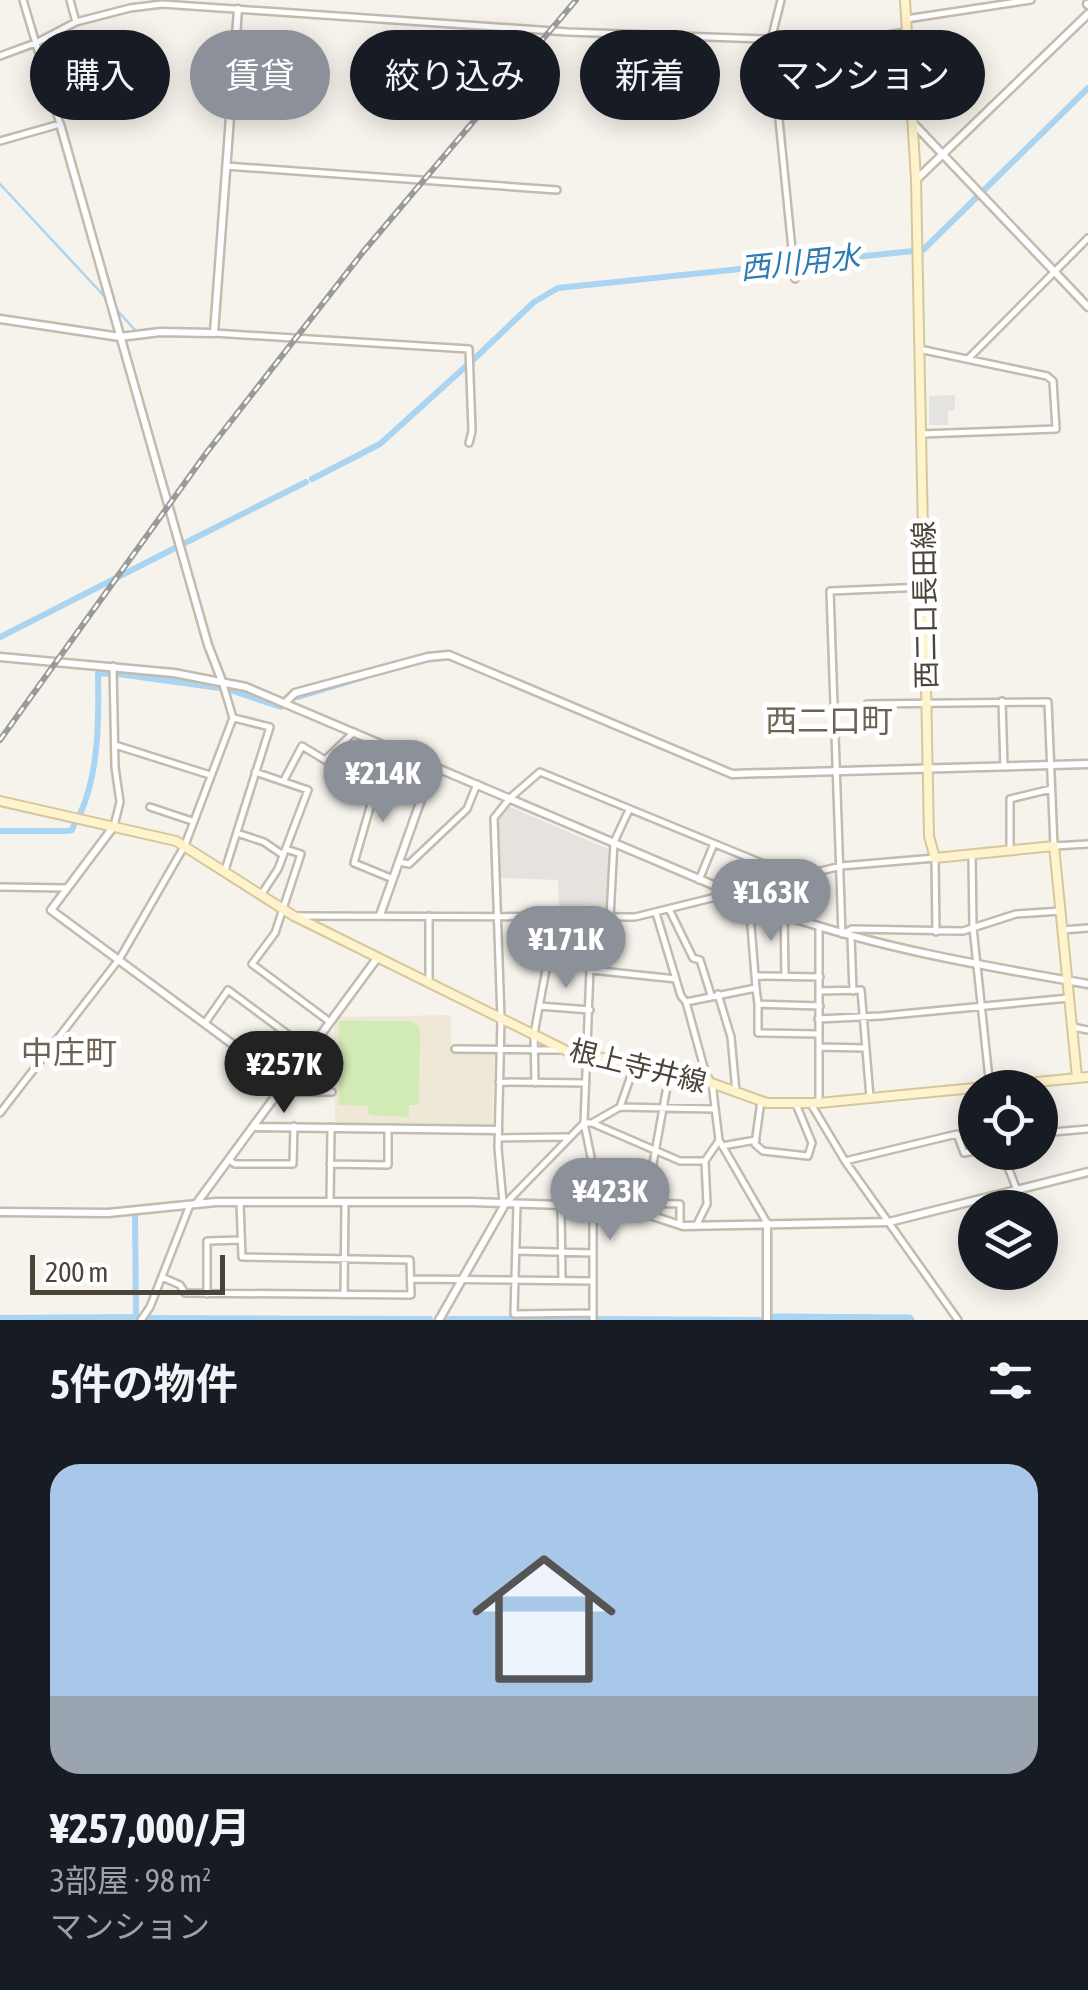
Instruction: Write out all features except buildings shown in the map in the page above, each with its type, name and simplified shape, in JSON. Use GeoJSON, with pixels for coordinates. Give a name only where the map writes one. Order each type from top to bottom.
{"type":"FeatureCollection","features":[{"type":"Feature","properties":{"kind":"main road","name":"西二口長田線"},"geometry":{"type":"LineString","coordinates":[[904,0],[904,30]]}},
{"type":"Feature","properties":{"kind":"main road","name":"西二口長田線"},"geometry":{"type":"LineString","coordinates":[[911,121],[916,180],[928,703],[926,814],[935,858]]}},
{"type":"Feature","properties":{"kind":"main road","name":"根上寺井線"},"geometry":{"type":"LineString","coordinates":[[0,800],[185,845],[282,910],[564,1050],[670,1070],[761,1102],[815,1103],[958,1089]]}},
{"type":"Feature","properties":{"kind":"main road"},"geometry":{"type":"LineString","coordinates":[[935,858],[1054,846],[1073,1027],[1083,1077]]}},
{"type":"Feature","properties":{"kind":"main road","name":"根上寺井線"},"geometry":{"type":"LineString","coordinates":[[1058,1079],[1083,1077]]}},
{"type":"Feature","properties":{"kind":"street"},"geometry":{"type":"LineString","coordinates":[[23,0],[34,30]]}},
{"type":"Feature","properties":{"kind":"street"},"geometry":{"type":"LineString","coordinates":[[70,0],[76,22]]}},
{"type":"Feature","properties":{"kind":"street"},"geometry":{"type":"LineString","coordinates":[[774,30],[781,0]]}},
{"type":"Feature","properties":{"kind":"street"},"geometry":{"type":"LineString","coordinates":[[906,19],[1031,0]]}},
{"type":"Feature","properties":{"kind":"street"},"geometry":{"type":"LineString","coordinates":[[61,30],[76,22],[130,8],[162,4],[568,32],[740,39]]}},
{"type":"Feature","properties":{"kind":"street"},"geometry":{"type":"LineString","coordinates":[[214,333],[238,9]]}},
{"type":"Feature","properties":{"kind":"street"},"geometry":{"type":"LineString","coordinates":[[916,180],[1088,14]]}},
{"type":"Feature","properties":{"kind":"street"},"geometry":{"type":"LineString","coordinates":[[0,56],[30,45]]}},
{"type":"Feature","properties":{"kind":"street"},"geometry":{"type":"LineString","coordinates":[[0,1113],[120,958],[185,845],[233,718],[208,645],[59,120]]}},
{"type":"Feature","properties":{"kind":"street"},"geometry":{"type":"LineString","coordinates":[[779,120],[795,279]]}},
{"type":"Feature","properties":{"kind":"street"},"geometry":{"type":"LineString","coordinates":[[911,121],[1088,307]]}},
{"type":"Feature","properties":{"kind":"street"},"geometry":{"type":"LineString","coordinates":[[0,142],[60,124]]}},
{"type":"Feature","properties":{"kind":"street"},"geometry":{"type":"LineString","coordinates":[[225,166],[557,190]]}},
{"type":"Feature","properties":{"kind":"street"},"geometry":{"type":"LineString","coordinates":[[968,359],[1088,238]]}},
{"type":"Feature","properties":{"kind":"street"},"geometry":{"type":"LineString","coordinates":[[0,319],[120,337],[160,332],[214,333],[470,349],[469,443]]}},
{"type":"Feature","properties":{"kind":"street"},"geometry":{"type":"LineString","coordinates":[[918,348],[1048,376],[1053,381],[1056,429],[921,434]]}},
{"type":"Feature","properties":{"kind":"street"},"geometry":{"type":"LineString","coordinates":[[852,991],[841,866],[830,591],[925,587]]}},
{"type":"Feature","properties":{"kind":"street"},"geometry":{"type":"LineString","coordinates":[[287,702],[294,694],[428,657],[449,655],[732,774],[1088,764]]}},
{"type":"Feature","properties":{"kind":"street"},"geometry":{"type":"LineString","coordinates":[[0,657],[114,666],[222,681],[287,702],[784,915],[846,936],[978,966],[1088,984]]}},
{"type":"Feature","properties":{"kind":"street"},"geometry":{"type":"LineString","coordinates":[[114,666],[114,744],[120,802],[114,826],[52,910],[285,1084]]}},
{"type":"Feature","properties":{"kind":"street"},"geometry":{"type":"LineString","coordinates":[[1002,701],[1004,767]]}},
{"type":"Feature","properties":{"kind":"street"},"geometry":{"type":"LineString","coordinates":[[866,704],[1048,702],[1054,846],[1088,844]]}},
{"type":"Feature","properties":{"kind":"street"},"geometry":{"type":"LineString","coordinates":[[224,870],[270,727],[233,718]]}},
{"type":"Feature","properties":{"kind":"street"},"geometry":{"type":"LineString","coordinates":[[284,780],[302,746],[325,760],[354,732]]}},
{"type":"Feature","properties":{"kind":"street"},"geometry":{"type":"LineString","coordinates":[[114,744],[210,775]]}},
{"type":"Feature","properties":{"kind":"street"},"geometry":{"type":"LineString","coordinates":[[380,915],[433,766]]}},
{"type":"Feature","properties":{"kind":"street"},"geometry":{"type":"LineString","coordinates":[[254,772],[308,790],[285,852],[261,896]]}},
{"type":"Feature","properties":{"kind":"street"},"geometry":{"type":"LineString","coordinates":[[504,1206],[498,1134],[500,1019],[494,818],[510,798],[540,772],[776,869],[782,880]]}},
{"type":"Feature","properties":{"kind":"street"},"geometry":{"type":"LineString","coordinates":[[393,879],[354,863],[379,776],[423,794]]}},
{"type":"Feature","properties":{"kind":"street"},"geometry":{"type":"LineString","coordinates":[[399,862],[409,864],[467,809],[477,784]]}},
{"type":"Feature","properties":{"kind":"street"},"geometry":{"type":"LineString","coordinates":[[1010,852],[1010,799],[1051,789]]}},
{"type":"Feature","properties":{"kind":"street"},"geometry":{"type":"LineString","coordinates":[[150,807],[192,820]]}},
{"type":"Feature","properties":{"kind":"street"},"geometry":{"type":"LineString","coordinates":[[610,917],[614,842],[629,810]]}},
{"type":"Feature","properties":{"kind":"street"},"geometry":{"type":"LineString","coordinates":[[238,833],[285,852],[301,854],[275,933],[252,964],[330,1022]]}},
{"type":"Feature","properties":{"kind":"street"},"geometry":{"type":"LineString","coordinates":[[699,880],[713,846]]}},
{"type":"Feature","properties":{"kind":"street"},"geometry":{"type":"LineString","coordinates":[[972,854],[973,928],[988,1070]]}},
{"type":"Feature","properties":{"kind":"street"},"geometry":{"type":"LineString","coordinates":[[294,916],[656,914],[841,866],[935,858],[936,932]]}},
{"type":"Feature","properties":{"kind":"street"},"geometry":{"type":"LineString","coordinates":[[0,887],[67,888]]}},
{"type":"Feature","properties":{"kind":"street"},"geometry":{"type":"LineString","coordinates":[[749,901],[758,1033],[818,1034]]}},
{"type":"Feature","properties":{"kind":"street"},"geometry":{"type":"LineString","coordinates":[[670,910],[693,958],[700,960],[731,1037],[736,1092]]}},
{"type":"Feature","properties":{"kind":"street"},"geometry":{"type":"LineString","coordinates":[[846,936],[852,930],[936,932],[973,928],[1016,914],[1061,912]]}},
{"type":"Feature","properties":{"kind":"street"},"geometry":{"type":"LineString","coordinates":[[656,914],[706,1075],[712,1083],[721,1143],[767,1223],[767,1320]]}},
{"type":"Feature","properties":{"kind":"street"},"geometry":{"type":"LineString","coordinates":[[429,915],[429,983]]}},
{"type":"Feature","properties":{"kind":"street"},"geometry":{"type":"LineString","coordinates":[[784,915],[786,976]]}},
{"type":"Feature","properties":{"kind":"street"},"geometry":{"type":"LineString","coordinates":[[534,1083],[534,1034],[556,916]]}},
{"type":"Feature","properties":{"kind":"street"},"geometry":{"type":"LineString","coordinates":[[517,1206],[514,1314],[593,1316],[593,1206],[584,1123],[592,917]]}},
{"type":"Feature","properties":{"kind":"street"},"geometry":{"type":"LineString","coordinates":[[819,927],[815,1103],[845,1161],[958,1320]]}},
{"type":"Feature","properties":{"kind":"street"},"geometry":{"type":"LineString","coordinates":[[1063,930],[1088,928]]}},
{"type":"Feature","properties":{"kind":"street"},"geometry":{"type":"LineString","coordinates":[[141,1320],[192,1205],[378,957]]}},
{"type":"Feature","properties":{"kind":"street"},"geometry":{"type":"LineString","coordinates":[[590,970],[676,979]]}},
{"type":"Feature","properties":{"kind":"street"},"geometry":{"type":"LineString","coordinates":[[756,976],[820,977]]}},
{"type":"Feature","properties":{"kind":"street"},"geometry":{"type":"LineString","coordinates":[[686,1002],[756,988]]}},
{"type":"Feature","properties":{"kind":"street"},"geometry":{"type":"LineString","coordinates":[[205,1023],[228,990],[309,1050]]}},
{"type":"Feature","properties":{"kind":"street"},"geometry":{"type":"LineString","coordinates":[[819,991],[861,990],[870,1097]]}},
{"type":"Feature","properties":{"kind":"street"},"geometry":{"type":"LineString","coordinates":[[818,1019],[1070,998]]}},
{"type":"Feature","properties":{"kind":"street"},"geometry":{"type":"LineString","coordinates":[[758,1004],[820,1006]]}},
{"type":"Feature","properties":{"kind":"street"},"geometry":{"type":"LineString","coordinates":[[539,1006],[590,1010]]}},
{"type":"Feature","properties":{"kind":"street"},"geometry":{"type":"LineString","coordinates":[[1073,1027],[1088,1030]]}},
{"type":"Feature","properties":{"kind":"street"},"geometry":{"type":"LineString","coordinates":[[818,1047],[866,1048]]}},
{"type":"Feature","properties":{"kind":"street"},"geometry":{"type":"LineString","coordinates":[[455,1049],[564,1050]]}},
{"type":"Feature","properties":{"kind":"street"},"geometry":{"type":"LineString","coordinates":[[620,1107],[634,1064]]}},
{"type":"Feature","properties":{"kind":"street"},"geometry":{"type":"LineString","coordinates":[[644,1214],[670,1070]]}},
{"type":"Feature","properties":{"kind":"street"},"geometry":{"type":"LineString","coordinates":[[499,1082],[586,1084]]}},
{"type":"Feature","properties":{"kind":"street"},"geometry":{"type":"LineString","coordinates":[[279,1092],[332,1092]]}},
{"type":"Feature","properties":{"kind":"street"},"geometry":{"type":"LineString","coordinates":[[761,1102],[756,1144],[763,1151],[808,1156],[812,1144],[796,1104]]}},
{"type":"Feature","properties":{"kind":"street"},"geometry":{"type":"LineString","coordinates":[[592,1123],[620,1107],[713,1109]]}},
{"type":"Feature","properties":{"kind":"street"},"geometry":{"type":"LineString","coordinates":[[439,1320],[504,1206],[584,1123],[680,1161],[705,1161]]}},
{"type":"Feature","properties":{"kind":"street"},"geometry":{"type":"LineString","coordinates":[[228,1160],[235,1164],[293,1164],[294,1126]]}},
{"type":"Feature","properties":{"kind":"street"},"geometry":{"type":"LineString","coordinates":[[254,1127],[331,1126],[570,1137]]}},
{"type":"Feature","properties":{"kind":"street"},"geometry":{"type":"LineString","coordinates":[[330,1202],[331,1126]]}},
{"type":"Feature","properties":{"kind":"street"},"geometry":{"type":"LineString","coordinates":[[330,1164],[388,1165],[388,1128]]}},
{"type":"Feature","properties":{"kind":"street"},"geometry":{"type":"LineString","coordinates":[[1058,1131],[1088,1128]]}},
{"type":"Feature","properties":{"kind":"street"},"geometry":{"type":"LineString","coordinates":[[845,1161],[958,1137]]}},
{"type":"Feature","properties":{"kind":"street"},"geometry":{"type":"LineString","coordinates":[[696,1226],[707,1204],[705,1161],[721,1143],[756,1140]]}},
{"type":"Feature","properties":{"kind":"street"},"geometry":{"type":"LineString","coordinates":[[1009,1170],[1017,1190],[1088,1172]]}},
{"type":"Feature","properties":{"kind":"street"},"geometry":{"type":"LineString","coordinates":[[162,1277],[180,1285],[185,1294],[411,1295],[410,1260],[242,1257],[240,1202]]}},
{"type":"Feature","properties":{"kind":"street"},"geometry":{"type":"LineString","coordinates":[[0,1212],[108,1213],[240,1202],[472,1202],[625,1207],[680,1225],[696,1226],[889,1222],[958,1208]]}},
{"type":"Feature","properties":{"kind":"street"},"geometry":{"type":"LineString","coordinates":[[344,1295],[345,1202]]}},
{"type":"Feature","properties":{"kind":"street"},"geometry":{"type":"LineString","coordinates":[[645,1203],[680,1204],[680,1225]]}},
{"type":"Feature","properties":{"kind":"street"},"geometry":{"type":"LineString","coordinates":[[561,1206],[562,1281]]}},
{"type":"Feature","properties":{"kind":"street"},"geometry":{"type":"LineString","coordinates":[[207,1294],[207,1240],[242,1240]]}},
{"type":"Feature","properties":{"kind":"street"},"geometry":{"type":"LineString","coordinates":[[516,1251],[593,1252]]}},
{"type":"Feature","properties":{"kind":"street"},"geometry":{"type":"LineString","coordinates":[[410,1279],[592,1281]]}},
{"type":"Feature","properties":{"kind":"shaded area"},"geometry":{"type":"Polygon","coordinates":[[[955,395],[955,410],[948,411],[948,425],[929,425],[929,396],[955,395]]]}},
{"type":"Feature","properties":{"kind":"shaded area"},"geometry":{"type":"Polygon","coordinates":[[[508,806],[608,849],[607,913],[559,913],[558,880],[500,878],[497,820],[508,806]]]}},
{"type":"Feature","properties":{"kind":"shaded area"},"geometry":{"type":"Polygon","coordinates":[[[451,1015],[451,1051],[495,1052],[492,1126],[335,1123],[334,1017],[451,1015]]]}},
{"type":"Feature","properties":{"kind":"green space"},"geometry":{"type":"Polygon","coordinates":[[[339,1021],[412,1021],[420,1028],[419,1105],[409,1105],[409,1117],[369,1115],[368,1106],[339,1105],[339,1021]]]}},
{"type":"Feature","properties":{"kind":"waterway","name":"西川用水"},"geometry":{"type":"LineString","coordinates":[[473,360],[534,302],[558,288],[923,250],[1088,88]]}},
{"type":"Feature","properties":{"kind":"waterway"},"geometry":{"type":"LineString","coordinates":[[0,184],[106,298]]}},
{"type":"Feature","properties":{"kind":"waterway"},"geometry":{"type":"LineString","coordinates":[[116,309],[135,330]]}},
{"type":"Feature","properties":{"kind":"waterway","name":"西川用水"},"geometry":{"type":"LineString","coordinates":[[312,479],[380,444],[465,367]]}},
{"type":"Feature","properties":{"kind":"waterway","name":"西川用水"},"geometry":{"type":"LineString","coordinates":[[183,544],[306,482]]}},
{"type":"Feature","properties":{"kind":"waterway","name":"西川用水"},"geometry":{"type":"LineString","coordinates":[[0,637],[179,546]]}},
{"type":"Feature","properties":{"kind":"waterway"},"geometry":{"type":"LineString","coordinates":[[80,814],[94,763],[98,673],[110,674]]}},
{"type":"Feature","properties":{"kind":"waterway"},"geometry":{"type":"LineString","coordinates":[[118,674],[220,688]]}},
{"type":"Feature","properties":{"kind":"waterway"},"geometry":{"type":"LineString","coordinates":[[298,697],[364,677]]}},
{"type":"Feature","properties":{"kind":"waterway"},"geometry":{"type":"LineString","coordinates":[[230,690],[281,707]]}},
{"type":"Feature","properties":{"kind":"waterway"},"geometry":{"type":"LineString","coordinates":[[0,831],[67,831],[74,825]]}},
{"type":"Feature","properties":{"kind":"waterway"},"geometry":{"type":"LineString","coordinates":[[0,1318],[136,1317],[135,1214]]}},
{"type":"Feature","properties":{"kind":"waterway"},"geometry":{"type":"LineString","coordinates":[[145,1318],[430,1319]]}},
{"type":"Feature","properties":{"kind":"waterway"},"geometry":{"type":"LineString","coordinates":[[447,1319],[586,1319]]}},
{"type":"Feature","properties":{"kind":"waterway"},"geometry":{"type":"LineString","coordinates":[[598,1319],[759,1320]]}},
{"type":"Feature","properties":{"kind":"waterway"},"geometry":{"type":"LineString","coordinates":[[771,1319],[909,1320]]}},
{"type":"Feature","properties":{"kind":"railway"},"geometry":{"type":"LineString","coordinates":[[0,740],[207,452],[363,252],[576,0]]}},
{"type":"Feature","properties":{"kind":"district","name":"西二口町"},"geometry":{"type":"Point","coordinates":[829,721]}},
{"type":"Feature","properties":{"kind":"district","name":"中庄町"},"geometry":{"type":"Point","coordinates":[69,1053]}}]}
